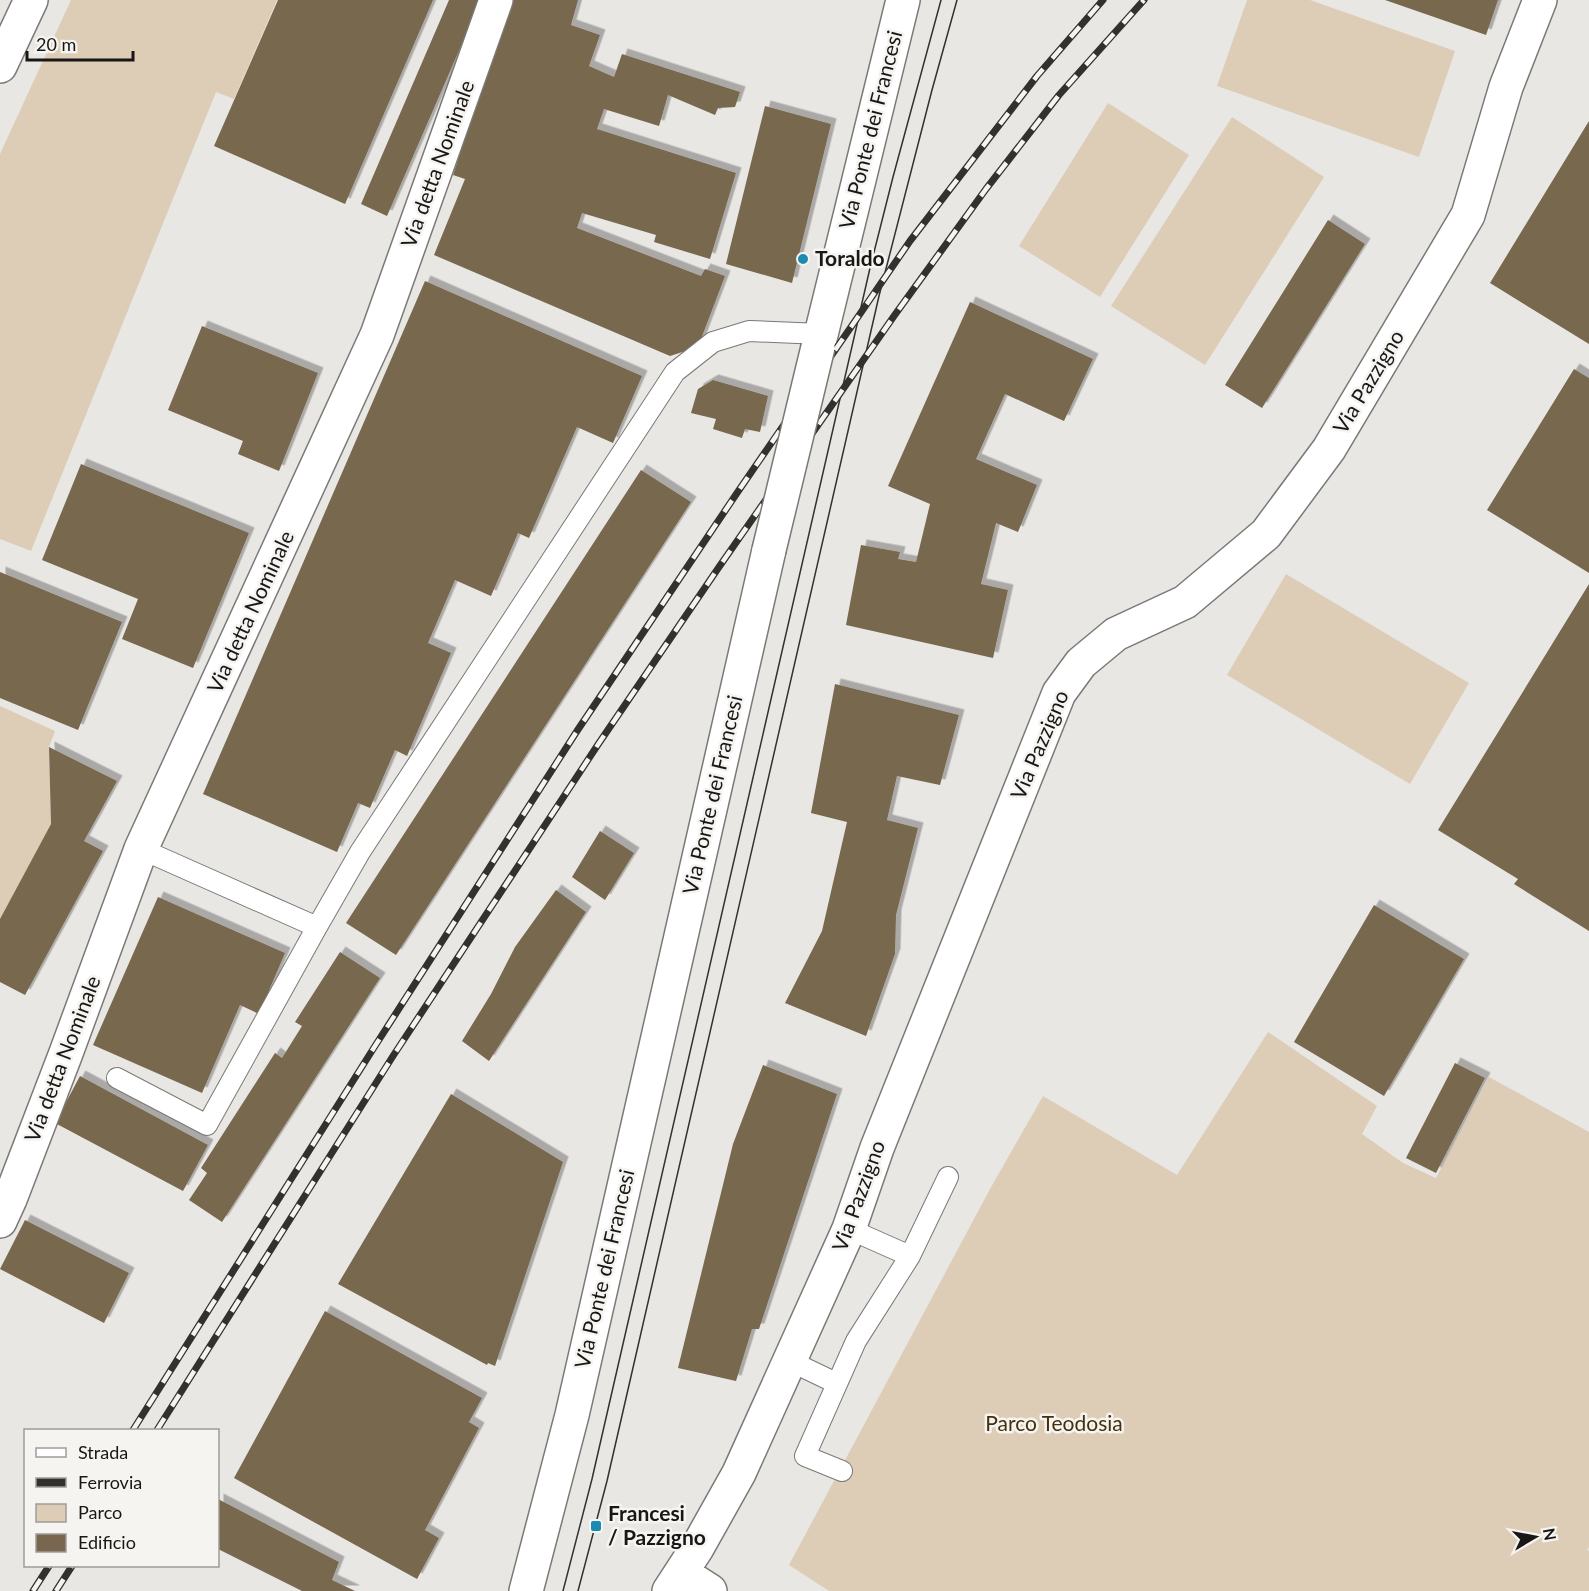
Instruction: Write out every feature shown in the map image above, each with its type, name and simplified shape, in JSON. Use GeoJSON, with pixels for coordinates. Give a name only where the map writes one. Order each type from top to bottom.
{"type":"FeatureCollection","features":[{"type":"Feature","properties":{"kind":"street"},"geometry":{"type":"LineString","coordinates":[[0,66],[31,0]]}},
{"type":"Feature","properties":{"kind":"street","name":"Via detta Nominale"},"geometry":{"type":"LineString","coordinates":[[0,1221],[66,1053],[141,849],[377,335],[496,0]]}},
{"type":"Feature","properties":{"kind":"street","name":"Via Ponte dei Francesi"},"geometry":{"type":"LineString","coordinates":[[526,1591],[572,1414],[769,550],[903,0]]}},
{"type":"Feature","properties":{"kind":"street","name":"Via Pazzigno"},"geometry":{"type":"LineString","coordinates":[[676,1582],[739,1473],[849,1229],[877,1148],[1059,693],[1081,663],[1116,634],[1185,602],[1266,534],[1329,449],[1468,215],[1506,87],[1540,0]]}},
{"type":"Feature","properties":{"kind":"street"},"geometry":{"type":"LineString","coordinates":[[676,1582],[710,1591]]}},
{"type":"Feature","properties":{"kind":"lane"},"geometry":{"type":"LineString","coordinates":[[117,1078],[207,1125],[360,852],[675,372],[713,342],[749,331],[819,341]]}},
{"type":"Feature","properties":{"kind":"lane"},"geometry":{"type":"LineString","coordinates":[[141,849],[317,927]]}},
{"type":"Feature","properties":{"kind":"lane"},"geometry":{"type":"LineString","coordinates":[[842,1471],[804,1456],[856,1341],[910,1256],[948,1177]]}},
{"type":"Feature","properties":{"kind":"lane"},"geometry":{"type":"LineString","coordinates":[[849,1229],[910,1256]]}},
{"type":"Feature","properties":{"kind":"lane"},"geometry":{"type":"LineString","coordinates":[[790,1360],[836,1383]]}},
{"type":"Feature","properties":{"kind":"green space"},"geometry":{"type":"Polygon","coordinates":[[[71,0],[277,0],[234,99],[216,92],[31,551],[0,539],[0,154],[71,0]]]}},
{"type":"Feature","properties":{"kind":"green space"},"geometry":{"type":"Polygon","coordinates":[[[1247,0],[1310,0],[1455,51],[1419,157],[1217,86],[1247,0]]]}},
{"type":"Feature","properties":{"kind":"green space"},"geometry":{"type":"Polygon","coordinates":[[[1108,103],[1189,155],[1100,297],[1019,246],[1108,103]]]}},
{"type":"Feature","properties":{"kind":"green space"},"geometry":{"type":"Polygon","coordinates":[[[1232,117],[1324,177],[1205,365],[1111,306],[1232,117]]]}},
{"type":"Feature","properties":{"kind":"green space"},"geometry":{"type":"Polygon","coordinates":[[[1286,574],[1469,683],[1410,784],[1227,675],[1286,574]]]}},
{"type":"Feature","properties":{"kind":"green space"},"geometry":{"type":"Polygon","coordinates":[[[0,706],[55,731],[49,747],[51,824],[0,919],[0,706]]]}},
{"type":"Feature","properties":{"kind":"green space","name":"Parco Teodosia"},"geometry":{"type":"Polygon","coordinates":[[[1268,1032],[1377,1106],[1362,1134],[1403,1163],[1436,1178],[1489,1077],[1589,1132],[1589,1547],[1587,1550],[1589,1551],[1589,1591],[829,1591],[789,1565],[990,1189],[1043,1096],[1177,1175],[1268,1032]]]}},
{"type":"Feature","properties":{"kind":"building"},"geometry":{"type":"Polygon","coordinates":[[[278,0],[433,0],[345,204],[214,146],[278,0]]]}},
{"type":"Feature","properties":{"kind":"building"},"geometry":{"type":"Polygon","coordinates":[[[449,0],[481,0],[387,216],[361,204],[449,0]]]}},
{"type":"Feature","properties":{"kind":"building"},"geometry":{"type":"Polygon","coordinates":[[[510,0],[578,0],[571,25],[600,35],[589,66],[614,77],[622,54],[740,92],[735,107],[718,108],[715,115],[668,95],[659,126],[604,109],[597,129],[736,173],[710,259],[654,242],[656,235],[582,213],[577,228],[701,276],[705,269],[725,276],[698,347],[670,356],[434,255],[465,179],[453,175],[510,0]]]}},
{"type":"Feature","properties":{"kind":"building"},"geometry":{"type":"Polygon","coordinates":[[[1385,0],[1498,0],[1486,35],[1385,0]]]}},
{"type":"Feature","properties":{"kind":"building"},"geometry":{"type":"Polygon","coordinates":[[[765,106],[831,124],[792,283],[726,264],[765,106]]]}},
{"type":"Feature","properties":{"kind":"building"},"geometry":{"type":"Polygon","coordinates":[[[1589,121],[1589,344],[1490,283],[1589,121]]]}},
{"type":"Feature","properties":{"kind":"building"},"geometry":{"type":"Polygon","coordinates":[[[1328,220],[1365,244],[1262,408],[1225,385],[1328,220]]]}},
{"type":"Feature","properties":{"kind":"building"},"geometry":{"type":"Polygon","coordinates":[[[425,281],[642,376],[613,443],[577,427],[529,538],[518,533],[491,596],[455,580],[428,643],[451,653],[407,756],[395,750],[370,808],[358,803],[337,852],[203,794],[425,281]]]}},
{"type":"Feature","properties":{"kind":"building"},"geometry":{"type":"Polygon","coordinates":[[[970,302],[1093,359],[1064,421],[1005,394],[976,459],[1037,485],[1018,532],[996,523],[981,584],[1008,590],[993,658],[846,625],[861,545],[900,552],[898,559],[916,562],[930,504],[888,486],[970,302]]]}},
{"type":"Feature","properties":{"kind":"building"},"geometry":{"type":"Polygon","coordinates":[[[202,326],[318,373],[279,471],[238,454],[243,441],[168,410],[202,326]]]}},
{"type":"Feature","properties":{"kind":"building"},"geometry":{"type":"Polygon","coordinates":[[[1574,369],[1589,378],[1589,573],[1487,510],[1574,369]]]}},
{"type":"Feature","properties":{"kind":"building"},"geometry":{"type":"Polygon","coordinates":[[[713,380],[768,396],[760,432],[745,429],[742,438],[713,429],[716,419],[691,413],[698,389],[713,380]]]}},
{"type":"Feature","properties":{"kind":"building"},"geometry":{"type":"Polygon","coordinates":[[[81,464],[249,533],[193,668],[122,639],[138,599],[42,560],[81,464]]]}},
{"type":"Feature","properties":{"kind":"building"},"geometry":{"type":"Polygon","coordinates":[[[641,470],[691,502],[396,955],[346,923],[641,470]]]}},
{"type":"Feature","properties":{"kind":"building"},"geometry":{"type":"Polygon","coordinates":[[[0,572],[122,622],[78,730],[0,698],[0,572]]]}},
{"type":"Feature","properties":{"kind":"building"},"geometry":{"type":"Polygon","coordinates":[[[1589,584],[1589,931],[1514,884],[1518,879],[1438,830],[1589,584]]]}},
{"type":"Feature","properties":{"kind":"building"},"geometry":{"type":"Polygon","coordinates":[[[835,684],[959,715],[940,785],[897,776],[887,820],[918,828],[896,915],[895,954],[866,1036],[785,1003],[822,931],[847,822],[811,813],[835,684]]]}},
{"type":"Feature","properties":{"kind":"building"},"geometry":{"type":"Polygon","coordinates":[[[49,747],[117,781],[84,841],[103,851],[25,995],[0,982],[0,919],[51,824],[49,747]]]}},
{"type":"Feature","properties":{"kind":"building"},"geometry":{"type":"Polygon","coordinates":[[[600,831],[634,853],[605,900],[572,877],[600,831]]]}},
{"type":"Feature","properties":{"kind":"building"},"geometry":{"type":"Polygon","coordinates":[[[556,890],[586,912],[489,1061],[462,1041],[491,994],[515,947],[556,890]]]}},
{"type":"Feature","properties":{"kind":"building"},"geometry":{"type":"Polygon","coordinates":[[[158,897],[285,953],[259,1014],[240,1005],[202,1093],[93,1045],[158,897]]]}},
{"type":"Feature","properties":{"kind":"building"},"geometry":{"type":"Polygon","coordinates":[[[1374,905],[1464,959],[1384,1096],[1294,1042],[1374,905]]]}},
{"type":"Feature","properties":{"kind":"building"},"geometry":{"type":"Polygon","coordinates":[[[340,952],[380,978],[222,1222],[189,1200],[207,1173],[201,1168],[275,1053],[282,1058],[302,1026],[295,1022],[340,952]]]}},
{"type":"Feature","properties":{"kind":"building"},"geometry":{"type":"Polygon","coordinates":[[[1455,1063],[1485,1078],[1436,1173],[1406,1158],[1455,1063]]]}},
{"type":"Feature","properties":{"kind":"building"},"geometry":{"type":"Polygon","coordinates":[[[763,1065],[837,1094],[759,1329],[752,1329],[736,1381],[678,1368],[733,1144],[763,1065]]]}},
{"type":"Feature","properties":{"kind":"building"},"geometry":{"type":"Polygon","coordinates":[[[80,1076],[208,1145],[183,1191],[55,1123],[80,1076]]]}},
{"type":"Feature","properties":{"kind":"building"},"geometry":{"type":"Polygon","coordinates":[[[451,1094],[563,1162],[495,1366],[488,1363],[487,1365],[338,1284],[451,1094]]]}},
{"type":"Feature","properties":{"kind":"building"},"geometry":{"type":"Polygon","coordinates":[[[25,1220],[129,1273],[104,1323],[0,1269],[25,1220]]]}},
{"type":"Feature","properties":{"kind":"building"},"geometry":{"type":"Polygon","coordinates":[[[325,1311],[482,1398],[469,1422],[479,1428],[425,1530],[439,1538],[417,1579],[234,1478],[325,1311]]]}},
{"type":"Feature","properties":{"kind":"building"},"geometry":{"type":"Polygon","coordinates":[[[219,1500],[339,1562],[332,1580],[355,1591],[302,1591],[219,1550],[219,1500]]]}},
{"type":"Feature","properties":{"kind":"tram line"},"geometry":{"type":"LineString","coordinates":[[563,1591],[592,1479],[870,268],[941,0]]}},
{"type":"Feature","properties":{"kind":"tram line"},"geometry":{"type":"LineString","coordinates":[[578,1591],[607,1481],[879,296],[957,0]]}},
{"type":"Feature","properties":{"kind":"railway"},"geometry":{"type":"LineString","coordinates":[[134,1429],[577,731],[737,493],[910,241],[1037,76],[1103,0]]}},
{"type":"Feature","properties":{"kind":"railway"},"geometry":{"type":"LineString","coordinates":[[158,1429],[393,1056],[599,743],[719,567],[894,316],[986,189],[1059,95],[1144,0]]}},
{"type":"Feature","properties":{"kind":"railway"},"geometry":{"type":"LineString","coordinates":[[33,1591],[48,1567]]}},
{"type":"Feature","properties":{"kind":"railway"},"geometry":{"type":"LineString","coordinates":[[56,1591],[71,1567]]}},
{"type":"Feature","properties":{"kind":"place","name":"Toraldo"},"geometry":{"type":"Point","coordinates":[803,259]}},
{"type":"Feature","properties":{"kind":"place","name":"Francesi / Pazzigno"},"geometry":{"type":"Point","coordinates":[596,1526]}}]}
